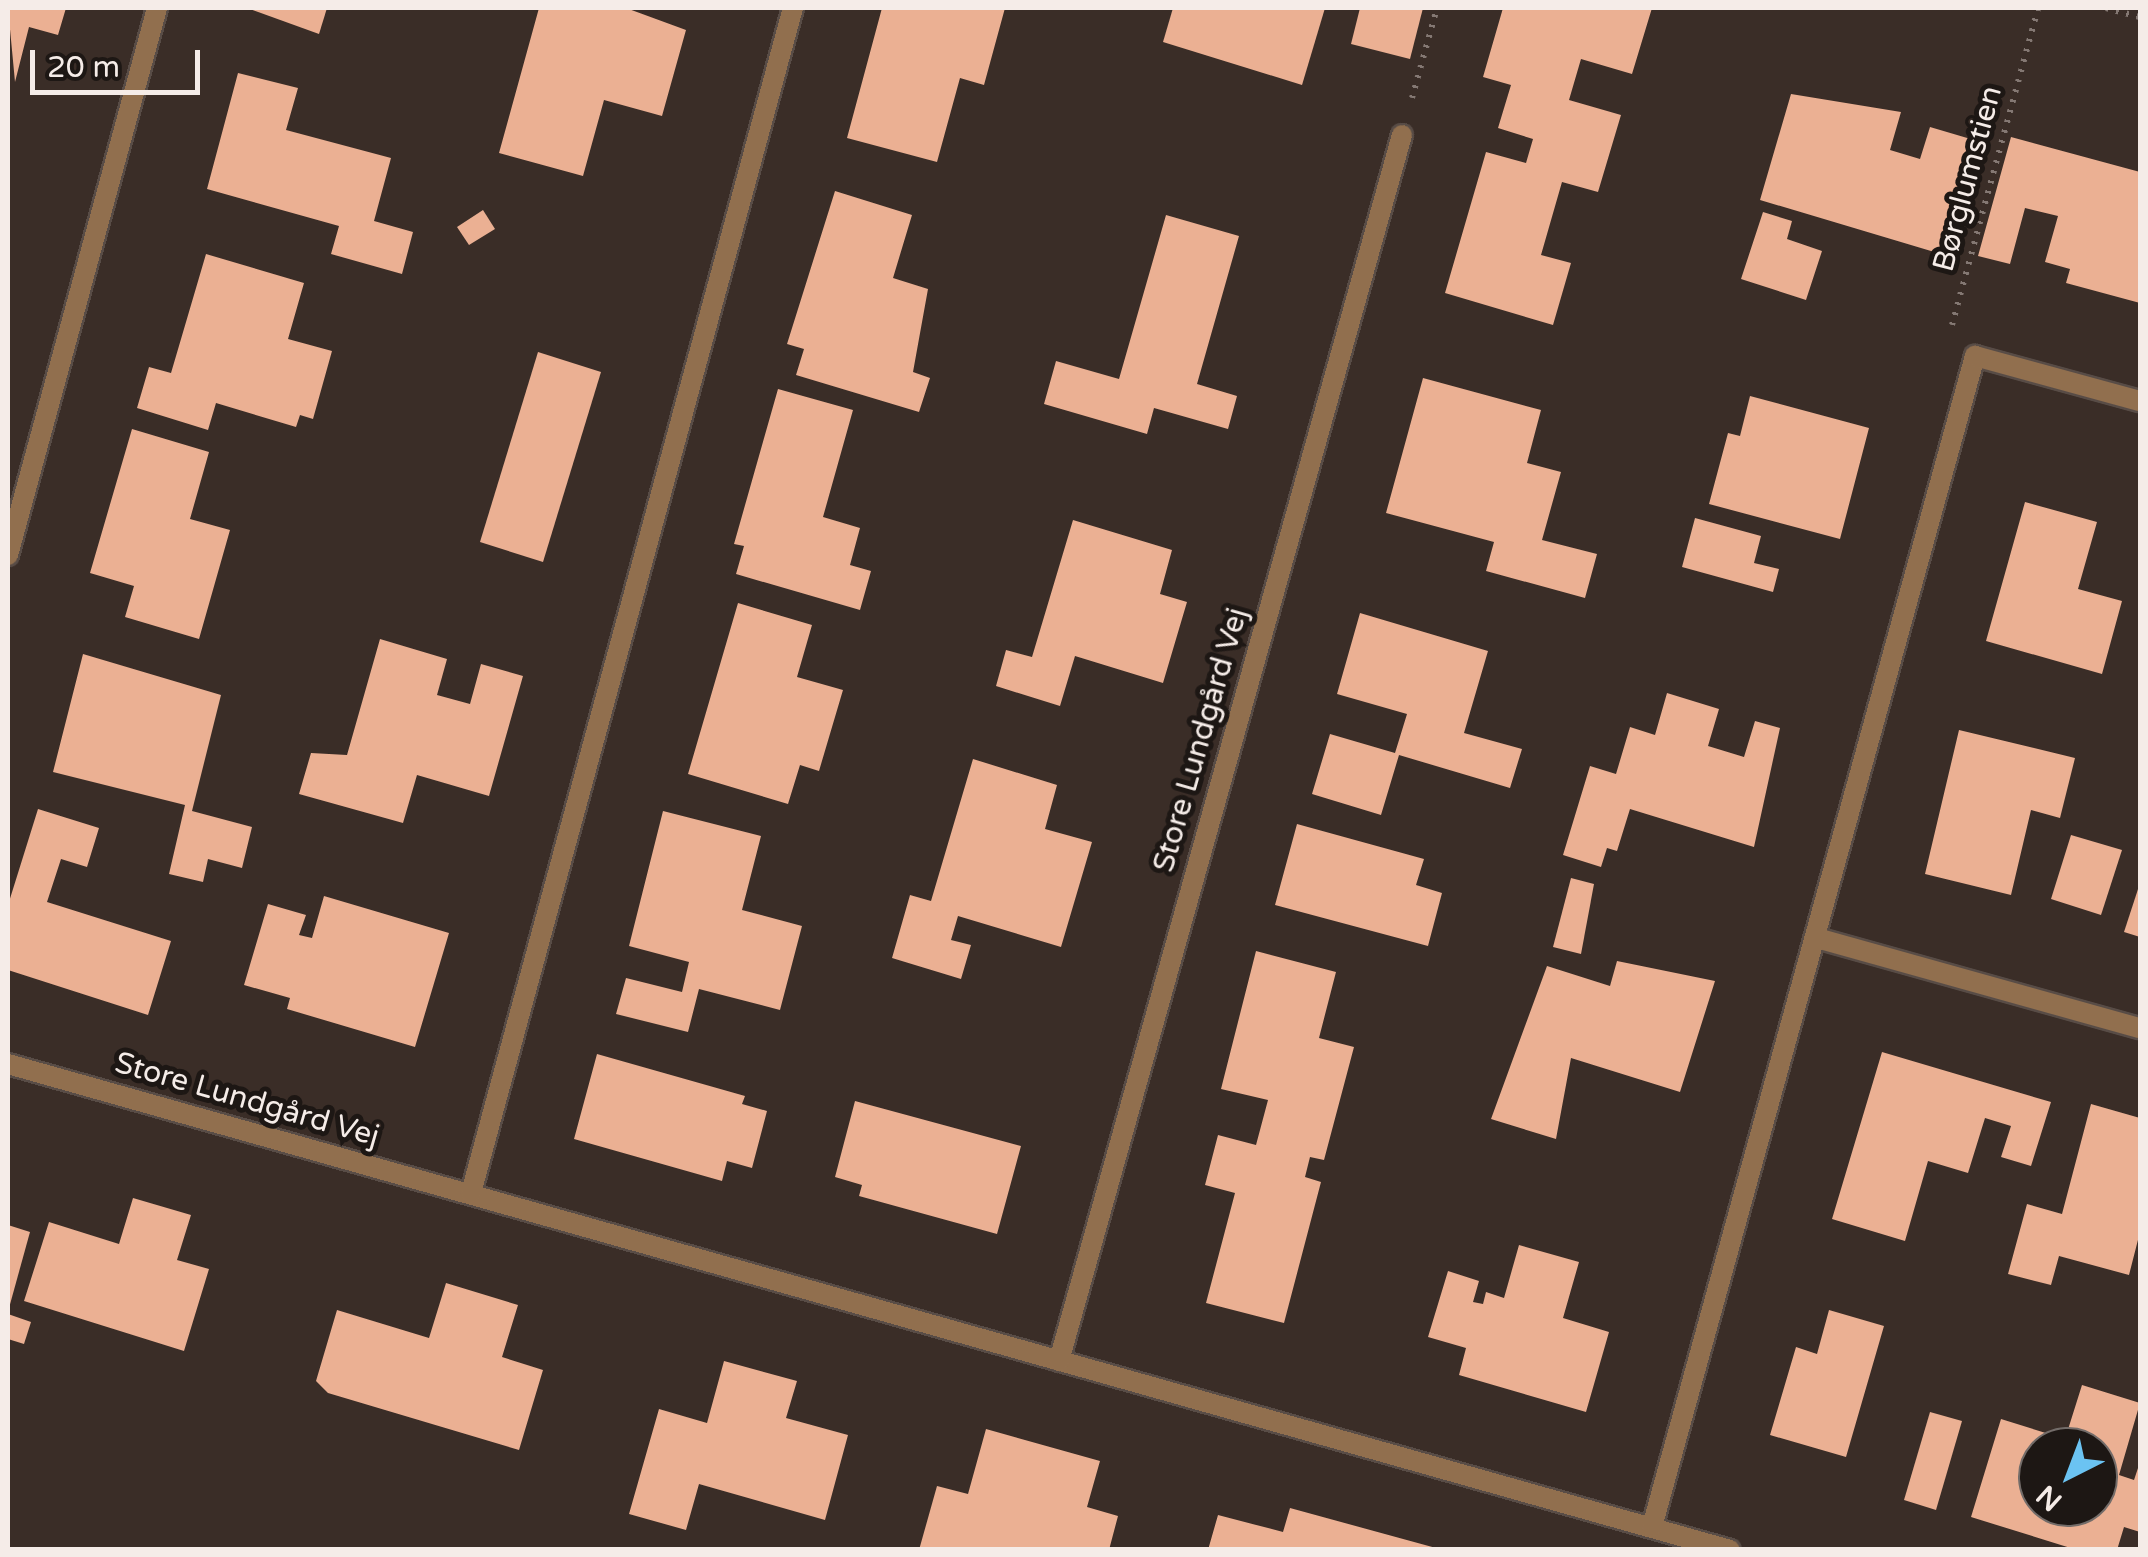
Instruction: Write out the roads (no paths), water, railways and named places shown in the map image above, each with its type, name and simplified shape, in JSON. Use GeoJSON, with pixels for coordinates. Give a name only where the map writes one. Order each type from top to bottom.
{"type":"FeatureCollection","features":[{"type":"Feature","properties":{"kind":"street"},"geometry":{"type":"LineString","coordinates":[[8,555],[156,8]]}},
{"type":"Feature","properties":{"kind":"street"},"geometry":{"type":"LineString","coordinates":[[471,1193],[793,8]]}},
{"type":"Feature","properties":{"kind":"street","name":"Store Lundgård Vej"},"geometry":{"type":"LineString","coordinates":[[1058,1361],[1402,135]]}},
{"type":"Feature","properties":{"kind":"street"},"geometry":{"type":"LineString","coordinates":[[1652,1527],[1975,356],[2140,401]]}},
{"type":"Feature","properties":{"kind":"street"},"geometry":{"type":"LineString","coordinates":[[1817,938],[2140,1028]]}},
{"type":"Feature","properties":{"kind":"street","name":"Store Lundgård Vej"},"geometry":{"type":"LineString","coordinates":[[8,1064],[1730,1550]]}}]}
